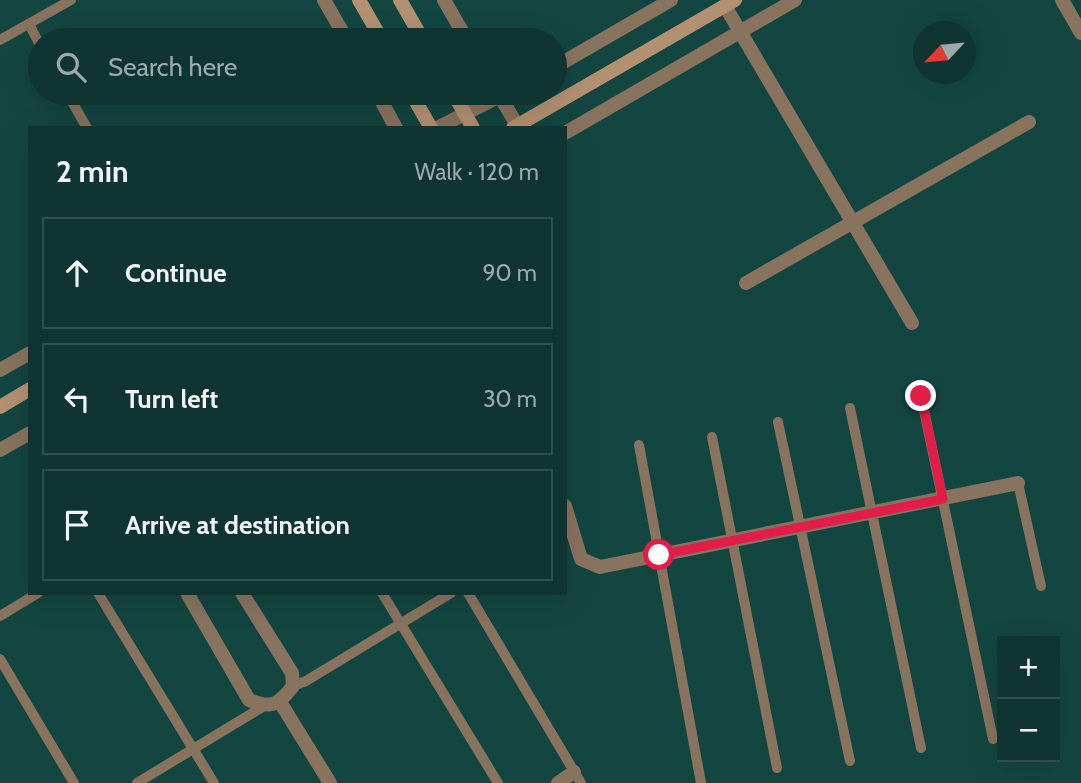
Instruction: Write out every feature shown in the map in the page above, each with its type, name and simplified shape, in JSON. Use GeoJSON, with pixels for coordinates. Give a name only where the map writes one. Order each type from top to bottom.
{"type":"FeatureCollection","features":[{"type":"Feature","properties":{"kind":"main road"},"geometry":{"type":"LineString","coordinates":[[359,0],[375,28]]}},
{"type":"Feature","properties":{"kind":"main road"},"geometry":{"type":"LineString","coordinates":[[400,0],[416,28]]}},
{"type":"Feature","properties":{"kind":"main road"},"geometry":{"type":"LineString","coordinates":[[567,97],[730,3]]}},
{"type":"Feature","properties":{"kind":"main road"},"geometry":{"type":"LineString","coordinates":[[419,105],[433,126]]}},
{"type":"Feature","properties":{"kind":"main road"},"geometry":{"type":"LineString","coordinates":[[460,105],[472,126]]}},
{"type":"Feature","properties":{"kind":"main road"},"geometry":{"type":"LineString","coordinates":[[517,126],[553,105]]}},
{"type":"Feature","properties":{"kind":"main road"},"geometry":{"type":"LineString","coordinates":[[0,407],[28,390]]}},
{"type":"Feature","properties":{"kind":"street"},"geometry":{"type":"LineString","coordinates":[[324,0],[340,28]]}},
{"type":"Feature","properties":{"kind":"street"},"geometry":{"type":"LineString","coordinates":[[444,0],[460,28]]}},
{"type":"Feature","properties":{"kind":"street"},"geometry":{"type":"LineString","coordinates":[[567,60],[671,0]]}},
{"type":"Feature","properties":{"kind":"street"},"geometry":{"type":"LineString","coordinates":[[567,132],[795,0]]}},
{"type":"Feature","properties":{"kind":"street"},"geometry":{"type":"LineString","coordinates":[[1062,0],[1081,33]]}},
{"type":"Feature","properties":{"kind":"street"},"geometry":{"type":"LineString","coordinates":[[730,3],[740,32],[912,323]]}},
{"type":"Feature","properties":{"kind":"street"},"geometry":{"type":"LineString","coordinates":[[384,105],[395,126]]}},
{"type":"Feature","properties":{"kind":"street"},"geometry":{"type":"LineString","coordinates":[[438,126],[480,105]]}},
{"type":"Feature","properties":{"kind":"street"},"geometry":{"type":"LineString","coordinates":[[506,105],[515,126]]}},
{"type":"Feature","properties":{"kind":"street"},"geometry":{"type":"LineString","coordinates":[[746,283],[1029,122]]}},
{"type":"Feature","properties":{"kind":"street"},"geometry":{"type":"LineString","coordinates":[[0,370],[28,354]]}},
{"type":"Feature","properties":{"kind":"street"},"geometry":{"type":"LineString","coordinates":[[0,450],[28,434]]}},
{"type":"Feature","properties":{"kind":"street"},"geometry":{"type":"LineString","coordinates":[[567,512],[582,559],[600,567],[1018,484]]}},
{"type":"Feature","properties":{"kind":"street"},"geometry":{"type":"LineString","coordinates":[[188,595],[249,700],[264,706],[280,702],[293,686],[292,673],[243,595]]}},
{"type":"Feature","properties":{"kind":"street"},"geometry":{"type":"LineString","coordinates":[[280,702],[330,783]]}},
{"type":"Feature","properties":{"kind":"street"},"geometry":{"type":"LineString","coordinates":[[558,783],[577,778]]}},
{"type":"Feature","properties":{"kind":"lane"},"geometry":{"type":"LineString","coordinates":[[0,40],[71,0]]}},
{"type":"Feature","properties":{"kind":"lane"},"geometry":{"type":"LineString","coordinates":[[29,24],[31,28]]}},
{"type":"Feature","properties":{"kind":"lane"},"geometry":{"type":"LineString","coordinates":[[74,105],[86,126]]}},
{"type":"Feature","properties":{"kind":"lane"},"geometry":{"type":"LineString","coordinates":[[921,396],[993,739]]}},
{"type":"Feature","properties":{"kind":"lane"},"geometry":{"type":"LineString","coordinates":[[850,408],[921,748]]}},
{"type":"Feature","properties":{"kind":"lane"},"geometry":{"type":"LineString","coordinates":[[778,422],[850,761]]}},
{"type":"Feature","properties":{"kind":"lane"},"geometry":{"type":"LineString","coordinates":[[712,437],[777,768]]}},
{"type":"Feature","properties":{"kind":"lane"},"geometry":{"type":"LineString","coordinates":[[639,445],[701,783]]}},
{"type":"Feature","properties":{"kind":"lane"},"geometry":{"type":"LineString","coordinates":[[1018,484],[1041,586]]}},
{"type":"Feature","properties":{"kind":"lane"},"geometry":{"type":"LineString","coordinates":[[0,617],[35,595]]}},
{"type":"Feature","properties":{"kind":"lane"},"geometry":{"type":"LineString","coordinates":[[99,595],[214,783]]}},
{"type":"Feature","properties":{"kind":"lane"},"geometry":{"type":"LineString","coordinates":[[383,595],[498,783]]}},
{"type":"Feature","properties":{"kind":"lane"},"geometry":{"type":"LineString","coordinates":[[293,686],[306,681],[448,595]]}},
{"type":"Feature","properties":{"kind":"lane"},"geometry":{"type":"LineString","coordinates":[[469,595],[577,778]]}},
{"type":"Feature","properties":{"kind":"lane"},"geometry":{"type":"LineString","coordinates":[[0,659],[74,783]]}},
{"type":"Feature","properties":{"kind":"lane"},"geometry":{"type":"LineString","coordinates":[[136,783],[264,706]]}},
{"type":"Feature","properties":{"kind":"route"},"geometry":{"type":"LineString","coordinates":[[659,555],[943,499],[921,396]]}}]}
